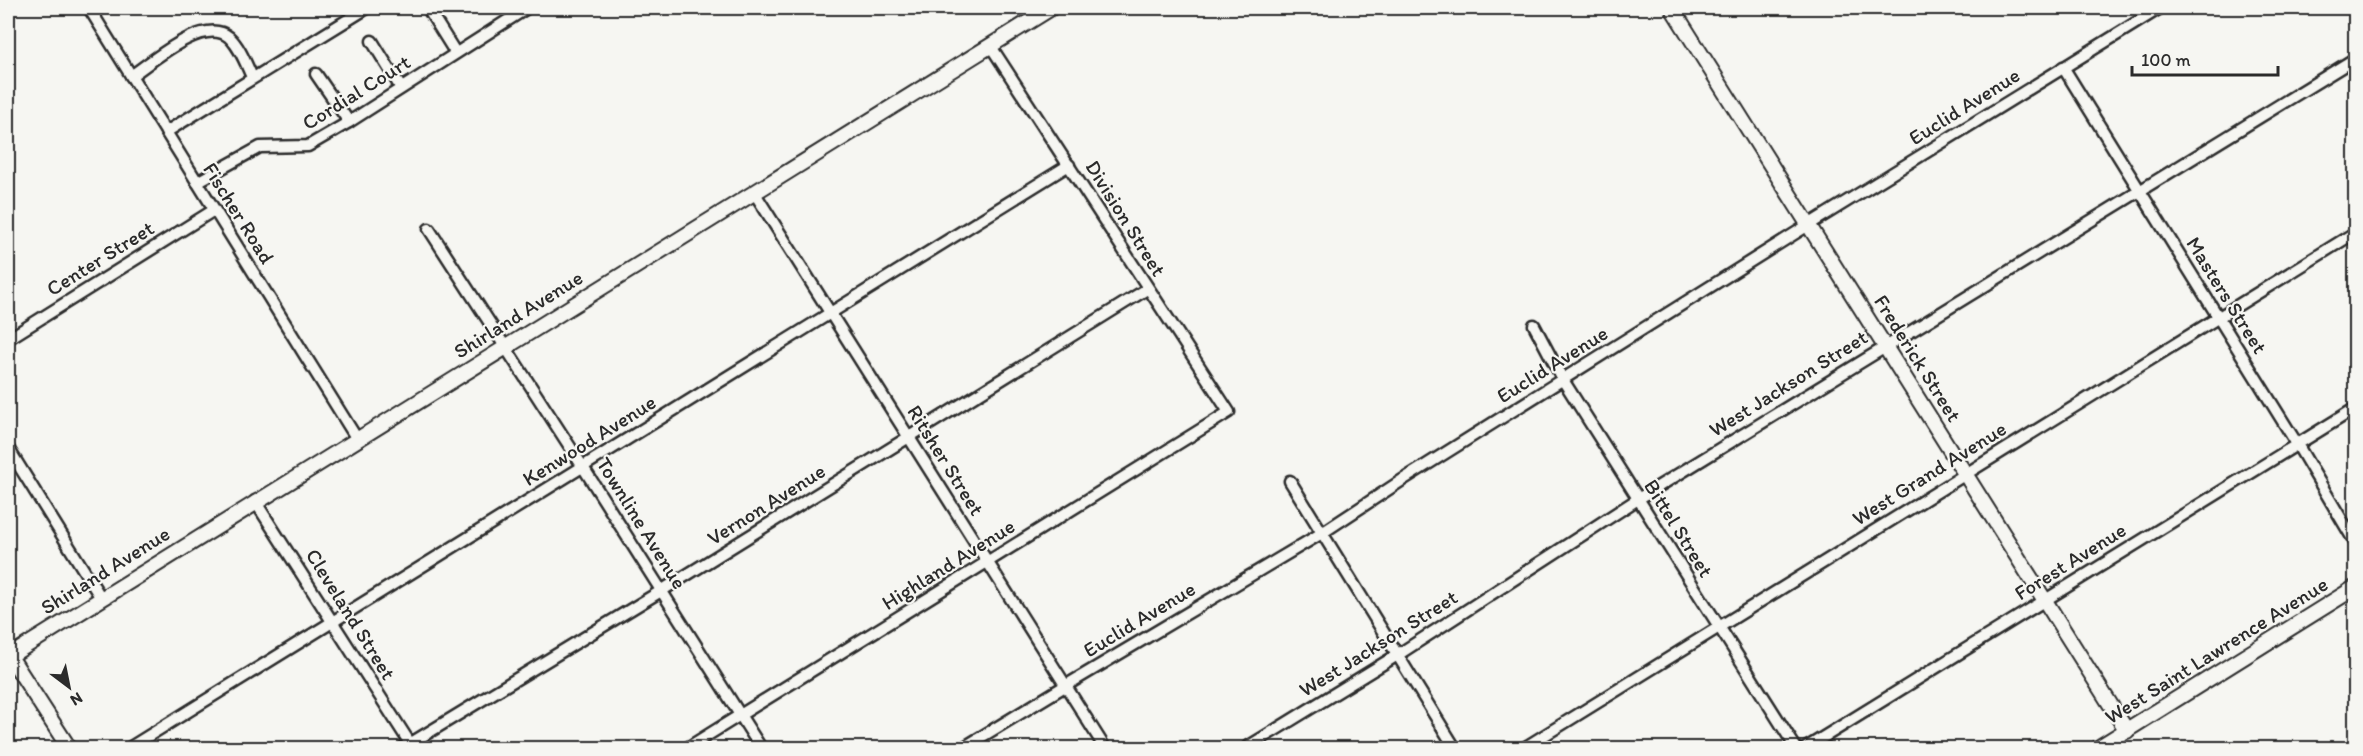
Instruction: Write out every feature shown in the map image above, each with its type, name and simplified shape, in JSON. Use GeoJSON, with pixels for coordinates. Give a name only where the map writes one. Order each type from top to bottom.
{"type":"FeatureCollection","features":[{"type":"Feature","properties":{"kind":"street","name":"Fischer Road"},"geometry":{"type":"LineString","coordinates":[[89,8],[357,439]]}},
{"type":"Feature","properties":{"kind":"street"},"geometry":{"type":"LineString","coordinates":[[166,132],[364,8]]}},
{"type":"Feature","properties":{"kind":"street","name":"Shirland Avenue"},"geometry":{"type":"LineString","coordinates":[[8,656],[1051,8]]}},
{"type":"Feature","properties":{"kind":"street","name":"Frederick Street"},"geometry":{"type":"LineString","coordinates":[[1672,8],[2127,731]]}},
{"type":"Feature","properties":{"kind":"street","name":"Euclid Avenue"},"geometry":{"type":"LineString","coordinates":[[963,748],[1322,533],[1810,224],[2160,8]]}},
{"type":"Feature","properties":{"kind":"street","name":"Cordial Court"},"geometry":{"type":"LineString","coordinates":[[197,182],[260,147],[308,146],[349,122],[520,10]]}},
{"type":"Feature","properties":{"kind":"street"},"geometry":{"type":"LineString","coordinates":[[430,12],[455,52]]}},
{"type":"Feature","properties":{"kind":"street"},"geometry":{"type":"LineString","coordinates":[[131,76],[199,33],[220,32],[231,40],[252,77]]}},
{"type":"Feature","properties":{"kind":"street"},"geometry":{"type":"LineString","coordinates":[[372,41],[401,88]]}},
{"type":"Feature","properties":{"kind":"street","name":"Division Street"},"geometry":{"type":"LineString","coordinates":[[990,45],[1229,412]]}},
{"type":"Feature","properties":{"kind":"street","name":"West Jackson Street"},"geometry":{"type":"LineString","coordinates":[[1246,748],[1399,654],[1638,499],[2355,58]]}},
{"type":"Feature","properties":{"kind":"street","name":"Masters Street"},"geometry":{"type":"LineString","coordinates":[[2063,68],[2297,444],[2355,544]]}},
{"type":"Feature","properties":{"kind":"street"},"geometry":{"type":"LineString","coordinates":[[316,74],[349,122]]}},
{"type":"Feature","properties":{"kind":"street","name":"Kenwood Avenue"},"geometry":{"type":"LineString","coordinates":[[129,748],[1070,165]]}},
{"type":"Feature","properties":{"kind":"street","name":"Ritsher Street"},"geometry":{"type":"LineString","coordinates":[[754,192],[1105,748]]}},
{"type":"Feature","properties":{"kind":"street","name":"Center Street"},"geometry":{"type":"LineString","coordinates":[[8,339],[214,210]]}},
{"type":"Feature","properties":{"kind":"street","name":"Townline Avenue"},"geometry":{"type":"LineString","coordinates":[[429,230],[761,748]]}},
{"type":"Feature","properties":{"kind":"street","name":"West Grand Avenue"},"geometry":{"type":"LineString","coordinates":[[1524,748],[2355,232]]}},
{"type":"Feature","properties":{"kind":"street","name":"Vernon Avenue"},"geometry":{"type":"LineString","coordinates":[[408,747],[909,438],[1147,288]]}},
{"type":"Feature","properties":{"kind":"street","name":"Bittel Street"},"geometry":{"type":"LineString","coordinates":[[1534,325],[1563,380],[1796,748]]}},
{"type":"Feature","properties":{"kind":"street","name":"Forest Avenue"},"geometry":{"type":"LineString","coordinates":[[1806,748],[2355,408]]}},
{"type":"Feature","properties":{"kind":"street","name":"Highland Avenue"},"geometry":{"type":"LineString","coordinates":[[687,748],[1229,412]]}},
{"type":"Feature","properties":{"kind":"street"},"geometry":{"type":"LineString","coordinates":[[8,448],[100,598]]}},
{"type":"Feature","properties":{"kind":"street"},"geometry":{"type":"LineString","coordinates":[[1290,481],[1455,748]]}},
{"type":"Feature","properties":{"kind":"street","name":"Cleveland Street"},"geometry":{"type":"LineString","coordinates":[[255,501],[333,622],[408,747]]}},
{"type":"Feature","properties":{"kind":"street","name":"West Saint Lawrence Avenue"},"geometry":{"type":"LineString","coordinates":[[2098,748],[2355,587]]}},
{"type":"Feature","properties":{"kind":"street"},"geometry":{"type":"LineString","coordinates":[[8,656],[69,748]]}}]}
